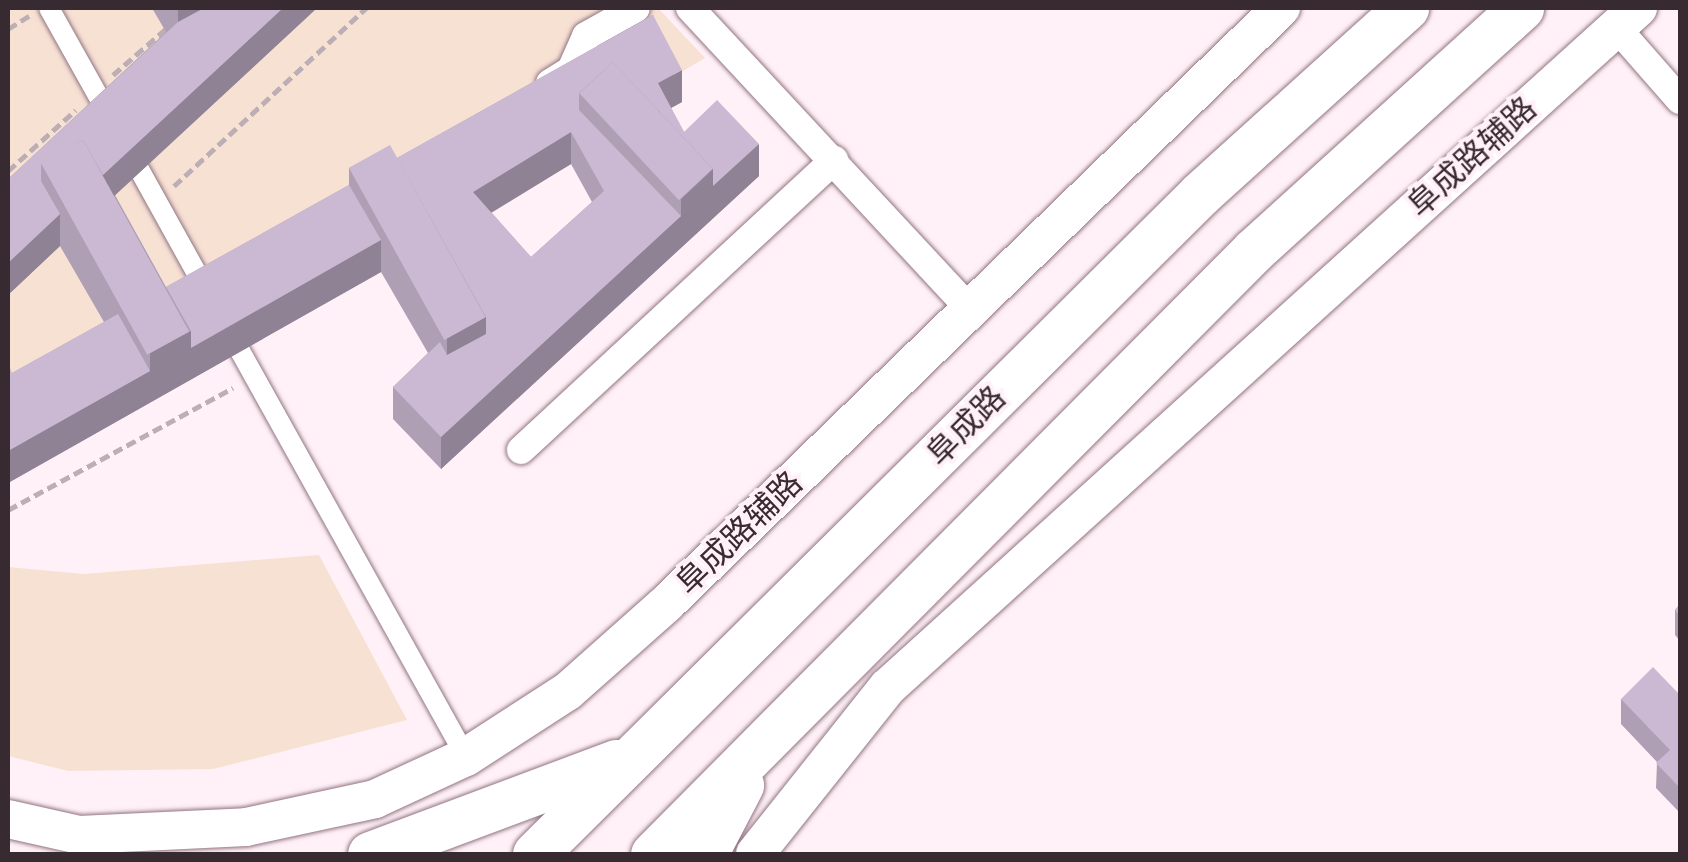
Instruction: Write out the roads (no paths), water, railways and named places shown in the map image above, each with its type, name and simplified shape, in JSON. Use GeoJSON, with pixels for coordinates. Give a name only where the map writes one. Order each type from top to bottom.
{"type":"FeatureCollection","features":[{"type":"Feature","properties":{"kind":"highway","name":"阜成路"},"geometry":{"type":"LineString","coordinates":[[535,854],[1200,194],[1406,8]]}},
{"type":"Feature","properties":{"kind":"highway"},"geometry":{"type":"LineString","coordinates":[[654,854],[1253,251],[1521,8]]}},
{"type":"Feature","properties":{"kind":"highway"},"geometry":{"type":"LineString","coordinates":[[706,854],[758,750]]}},
{"type":"Feature","properties":{"kind":"highway"},"geometry":{"type":"LineString","coordinates":[[370,854],[632,756]]}},
{"type":"Feature","properties":{"kind":"main road","name":"阜成路辅路"},"geometry":{"type":"LineString","coordinates":[[8,819],[88,845],[246,826],[376,800],[466,757],[568,691],[638,628],[1281,8]]}},
{"type":"Feature","properties":{"kind":"main road","name":"阜成路辅路"},"geometry":{"type":"LineString","coordinates":[[755,854],[888,687],[1627,17]]}},
{"type":"Feature","properties":{"kind":"street"},"geometry":{"type":"LineString","coordinates":[[49,8],[466,757]]}},
{"type":"Feature","properties":{"kind":"street"},"geometry":{"type":"LineString","coordinates":[[521,100],[571,70],[586,36],[636,8]]}},
{"type":"Feature","properties":{"kind":"street"},"geometry":{"type":"LineString","coordinates":[[690,8],[970,309]]}},
{"type":"Feature","properties":{"kind":"street"},"geometry":{"type":"LineString","coordinates":[[1627,17],[1680,100]]}},
{"type":"Feature","properties":{"kind":"street"},"geometry":{"type":"LineString","coordinates":[[521,450],[834,160]]}},
{"type":"Feature","properties":{"kind":"street"},"geometry":{"type":"LineString","coordinates":[[205,288],[238,268]]}}]}
